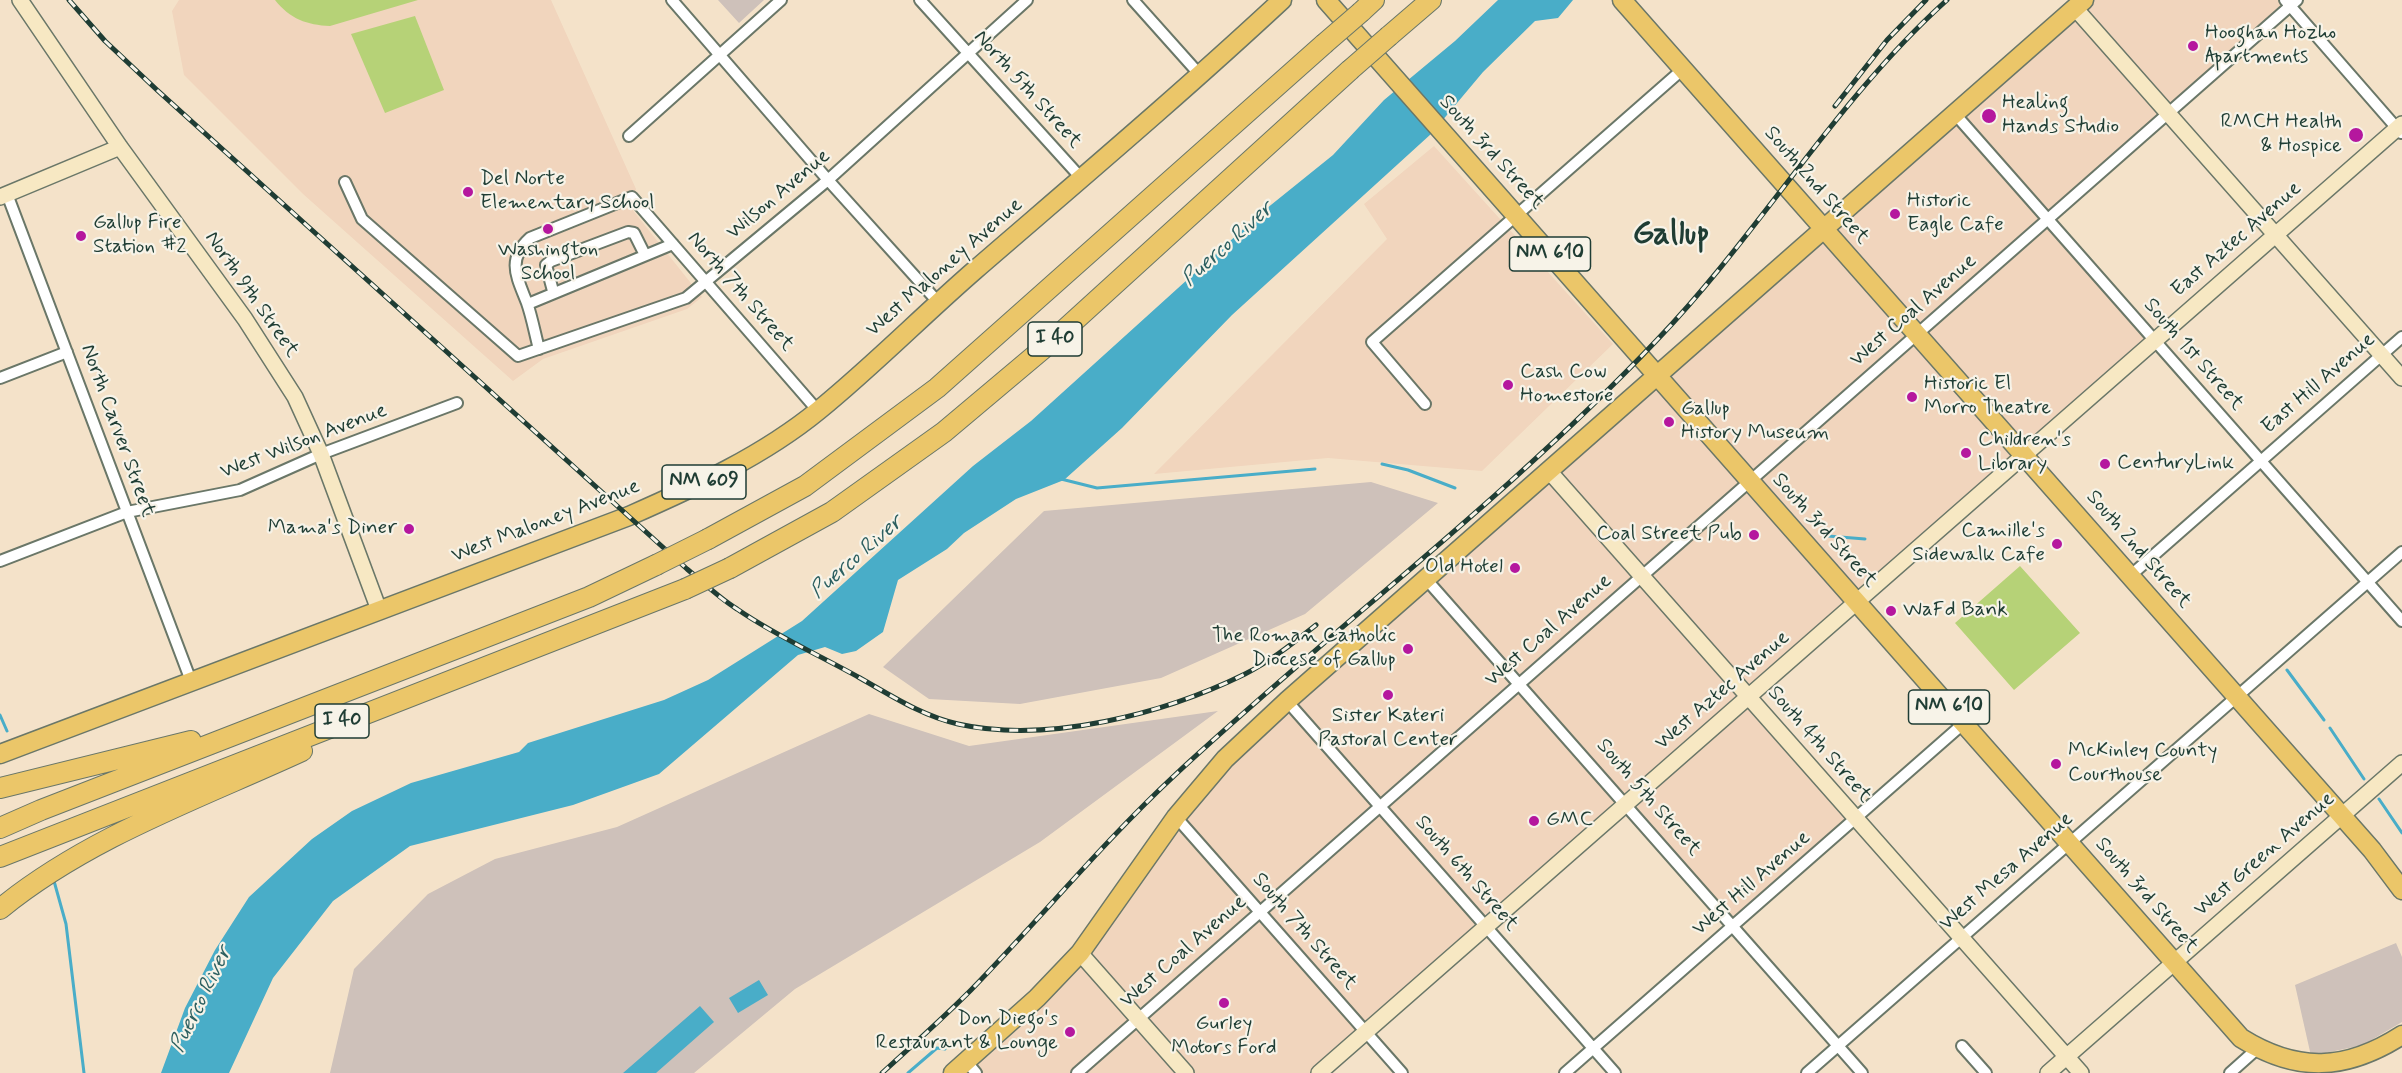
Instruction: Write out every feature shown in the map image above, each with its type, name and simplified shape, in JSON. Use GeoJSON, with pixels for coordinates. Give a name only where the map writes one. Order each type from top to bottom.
{"type":"FeatureCollection","features":[{"type":"Feature","properties":{"kind":"highway","name":"I 40"},"geometry":{"type":"LineString","coordinates":[[0,857],[685,589],[730,568],[832,512],[944,432],[1051,342],[1350,70],[1431,0]]}},
{"type":"Feature","properties":{"kind":"highway","name":"I 40"},"geometry":{"type":"LineString","coordinates":[[0,828],[41,810],[590,597],[708,539],[805,486],[937,388],[1367,6]]}},
{"type":"Feature","properties":{"kind":"highway"},"geometry":{"type":"LineString","coordinates":[[0,909],[26,888],[66,862],[108,840],[469,673]]}},
{"type":"Feature","properties":{"kind":"highway"},"geometry":{"type":"LineString","coordinates":[[0,788],[159,750],[312,706]]}},
{"type":"Feature","properties":{"kind":"main road","name":"North 9th Street"},"geometry":{"type":"LineString","coordinates":[[20,0],[120,147],[245,319],[295,398],[321,454],[379,610]]}},
{"type":"Feature","properties":{"kind":"main road","name":"West Maloney Avenue"},"geometry":{"type":"LineString","coordinates":[[0,754],[629,516],[688,491],[750,457],[818,411],[938,302],[1082,179],[1282,0]]}},
{"type":"Feature","properties":{"kind":"main road","name":"South 3rd Street"},"geometry":{"type":"LineString","coordinates":[[1326,0],[2241,1038],[2265,1052]]}},
{"type":"Feature","properties":{"kind":"main road","name":"South 2nd Street"},"geometry":{"type":"LineString","coordinates":[[1622,0],[2342,816],[2402,890]]}},
{"type":"Feature","properties":{"kind":"main road"},"geometry":{"type":"LineString","coordinates":[[965,1069],[1080,953],[1176,817],[1225,759],[1287,701],[2080,4],[2168,113],[2402,378]]}},
{"type":"Feature","properties":{"kind":"main road","name":"East Aztec Avenue"},"geometry":{"type":"LineString","coordinates":[[2155,340],[2400,128]]}},
{"type":"Feature","properties":{"kind":"main road"},"geometry":{"type":"LineString","coordinates":[[4,195],[120,147]]}},
{"type":"Feature","properties":{"kind":"main road","name":"West Aztec Avenue"},"geometry":{"type":"LineString","coordinates":[[1319,1073],[2155,340]]}},
{"type":"Feature","properties":{"kind":"main road","name":"South 4th Street"},"geometry":{"type":"LineString","coordinates":[[1549,471],[1961,938]]}},
{"type":"Feature","properties":{"kind":"main road","name":"West Green Avenue"},"geometry":{"type":"LineString","coordinates":[[2048,1073],[2402,763]]}},
{"type":"Feature","properties":{"kind":"main road"},"geometry":{"type":"LineString","coordinates":[[1961,938],[2081,1073]]}},
{"type":"Feature","properties":{"kind":"main road"},"geometry":{"type":"LineString","coordinates":[[1080,953],[1186,1073]]}},
{"type":"Feature","properties":{"kind":"main road","name":"NM 610"},"geometry":{"type":"LineString","coordinates":[[2265,1052],[2312,1069],[2366,1054],[2402,1035]]}},
{"type":"Feature","properties":{"kind":"street"},"geometry":{"type":"LineString","coordinates":[[672,0],[828,180],[938,302]]}},
{"type":"Feature","properties":{"kind":"street"},"geometry":{"type":"LineString","coordinates":[[629,136],[781,0]]}},
{"type":"Feature","properties":{"kind":"street","name":"North 5th Street"},"geometry":{"type":"LineString","coordinates":[[920,0],[1082,179]]}},
{"type":"Feature","properties":{"kind":"street","name":"Wilson Avenue"},"geometry":{"type":"LineString","coordinates":[[345,182],[362,219],[518,356],[686,298],[828,180],[1027,0]]}},
{"type":"Feature","properties":{"kind":"street"},"geometry":{"type":"LineString","coordinates":[[1134,0],[1200,75]]}},
{"type":"Feature","properties":{"kind":"street"},"geometry":{"type":"LineString","coordinates":[[2290,2],[2400,128]]}},
{"type":"Feature","properties":{"kind":"street","name":"West Coal Avenue"},"geometry":{"type":"LineString","coordinates":[[1077,1073],[2048,220],[2290,2]]}},
{"type":"Feature","properties":{"kind":"street"},"geometry":{"type":"LineString","coordinates":[[1425,404],[1372,342],[1683,69]]}},
{"type":"Feature","properties":{"kind":"street","name":"South 1st Street"},"geometry":{"type":"LineString","coordinates":[[1955,114],[2402,621]]}},
{"type":"Feature","properties":{"kind":"street","name":"North Carver Street"},"geometry":{"type":"LineString","coordinates":[[4,195],[67,352],[191,681]]}},
{"type":"Feature","properties":{"kind":"street","name":"North 7th Street"},"geometry":{"type":"LineString","coordinates":[[528,304],[515,275],[519,250],[525,243],[554,227],[632,197],[818,411]]}},
{"type":"Feature","properties":{"kind":"street"},"geometry":{"type":"LineString","coordinates":[[553,291],[546,265],[551,261],[628,232],[634,233],[645,255]]}},
{"type":"Feature","properties":{"kind":"street"},"geometry":{"type":"LineString","coordinates":[[539,349],[528,304],[553,291],[673,244]]}},
{"type":"Feature","properties":{"kind":"street","name":"East Hill Avenue"},"geometry":{"type":"LineString","coordinates":[[2261,461],[2402,337]]}},
{"type":"Feature","properties":{"kind":"street"},"geometry":{"type":"LineString","coordinates":[[0,378],[67,352]]}},
{"type":"Feature","properties":{"kind":"street","name":"West Wilson Avenue"},"geometry":{"type":"LineString","coordinates":[[0,561],[127,512],[214,497],[240,490],[321,454],[458,403]]}},
{"type":"Feature","properties":{"kind":"street"},"geometry":{"type":"LineString","coordinates":[[2130,576],[2261,461]]}},
{"type":"Feature","properties":{"kind":"street","name":"West Mesa Avenue"},"geometry":{"type":"LineString","coordinates":[[1807,1073],[2402,552]]}},
{"type":"Feature","properties":{"kind":"street","name":"South 5th Street"},"geometry":{"type":"LineString","coordinates":[[1426,579],[1838,1046]]}},
{"type":"Feature","properties":{"kind":"street","name":"South 6th Street"},"geometry":{"type":"LineString","coordinates":[[1287,701],[1615,1073]]}},
{"type":"Feature","properties":{"kind":"street","name":"West Hill Avenue"},"geometry":{"type":"LineString","coordinates":[[1565,1073],[1964,723]]}},
{"type":"Feature","properties":{"kind":"street","name":"South 7th Street"},"geometry":{"type":"LineString","coordinates":[[1176,817],[1402,1073]]}},
{"type":"Feature","properties":{"kind":"street"},"geometry":{"type":"LineString","coordinates":[[1838,1046],[1862,1073]]}},
{"type":"Feature","properties":{"kind":"street"},"geometry":{"type":"LineString","coordinates":[[1962,1046],[1986,1073]]}},
{"type":"Feature","properties":{"kind":"street"},"geometry":{"type":"LineString","coordinates":[[2230,1073],[2265,1052]]}},
{"type":"Feature","properties":{"kind":"shaded area","name":"Del Norte Elementary School"},"geometry":{"type":"Polygon","coordinates":[[[179,0],[551,0],[636,189],[631,208],[702,297],[687,309],[543,359],[513,381],[303,194],[184,75],[172,11],[179,0]]]}},
{"type":"Feature","properties":{"kind":"shaded area"},"geometry":{"type":"Polygon","coordinates":[[[718,0],[764,0],[739,23],[718,0]]]}},
{"type":"Feature","properties":{"kind":"shaded area"},"geometry":{"type":"Polygon","coordinates":[[[2084,0],[2297,0],[2048,219],[2155,340],[1748,696],[1856,818],[1733,926],[1625,805],[1319,1073],[953,1073],[1037,998],[1225,759],[2084,0]]]}},
{"type":"Feature","properties":{"kind":"shaded area"},"geometry":{"type":"Polygon","coordinates":[[[1434,146],[1613,344],[1482,471],[1328,458],[1154,474],[1387,239],[1364,204],[1434,146]]]}},
{"type":"Feature","properties":{"kind":"shaded area"},"geometry":{"type":"Polygon","coordinates":[[[1371,482],[1438,503],[1305,614],[1161,678],[1020,704],[929,699],[883,667],[1044,511],[1371,482]]]}},
{"type":"Feature","properties":{"kind":"shaded area"},"geometry":{"type":"Polygon","coordinates":[[[1218,711],[1040,842],[795,989],[694,1073],[330,1073],[354,969],[428,894],[495,859],[617,827],[869,714],[969,746],[1218,711]]]}},
{"type":"Feature","properties":{"kind":"shaded area"},"geometry":{"type":"Polygon","coordinates":[[[2396,943],[2402,957],[2402,1022],[2363,1045],[2311,1056],[2295,985],[2396,943]]]}},
{"type":"Feature","properties":{"kind":"green space"},"geometry":{"type":"Polygon","coordinates":[[[275,0],[418,0],[330,26],[300,20],[287,12],[275,0]]]}},
{"type":"Feature","properties":{"kind":"green space"},"geometry":{"type":"Polygon","coordinates":[[[415,16],[444,90],[385,113],[351,34],[415,16]]]}},
{"type":"Feature","properties":{"kind":"green space"},"geometry":{"type":"Polygon","coordinates":[[[2020,566],[2080,633],[2014,690],[1955,623],[2020,566]]]}},
{"type":"Feature","properties":{"kind":"water","name":"Puerco River"},"geometry":{"type":"Polygon","coordinates":[[[1498,0],[1573,0],[1558,18],[1535,21],[1483,72],[1431,134],[1232,315],[1122,428],[1064,480],[1016,499],[964,533],[947,549],[898,580],[883,632],[856,651],[842,654],[825,647],[798,655],[659,774],[573,805],[410,846],[333,901],[273,978],[229,1073],[161,1073],[185,1008],[215,950],[249,897],[312,839],[352,811],[411,783],[519,752],[528,743],[664,700],[708,680],[802,621],[973,466],[1031,421],[1261,213],[1333,155],[1384,100],[1455,41],[1498,0]]]}},
{"type":"Feature","properties":{"kind":"water"},"geometry":{"type":"Polygon","coordinates":[[[759,980],[768,995],[738,1013],[729,998],[759,980]]]}},
{"type":"Feature","properties":{"kind":"water"},"geometry":{"type":"Polygon","coordinates":[[[700,1006],[714,1022],[656,1073],[623,1073],[700,1006]]]}},
{"type":"Feature","properties":{"kind":"waterway"},"geometry":{"type":"LineString","coordinates":[[1382,464],[1408,470],[1455,488]]}},
{"type":"Feature","properties":{"kind":"waterway"},"geometry":{"type":"LineString","coordinates":[[1061,479],[1097,488],[1315,469]]}},
{"type":"Feature","properties":{"kind":"waterway"},"geometry":{"type":"LineString","coordinates":[[1828,536],[1865,539]]}},
{"type":"Feature","properties":{"kind":"waterway"},"geometry":{"type":"LineString","coordinates":[[2287,670],[2324,720]]}},
{"type":"Feature","properties":{"kind":"waterway"},"geometry":{"type":"LineString","coordinates":[[0,715],[7,731]]}},
{"type":"Feature","properties":{"kind":"waterway"},"geometry":{"type":"LineString","coordinates":[[2330,728],[2364,779]]}},
{"type":"Feature","properties":{"kind":"waterway"},"geometry":{"type":"LineString","coordinates":[[2379,799],[2402,833]]}},
{"type":"Feature","properties":{"kind":"waterway"},"geometry":{"type":"LineString","coordinates":[[54,881],[66,924],[84,1073]]}},
{"type":"Feature","properties":{"kind":"waterway"},"geometry":{"type":"LineString","coordinates":[[908,1073],[937,1048],[945,1049]]}},
{"type":"Feature","properties":{"kind":"railway"},"geometry":{"type":"LineString","coordinates":[[69,0],[105,41],[157,90],[687,569],[730,605],[767,628],[908,705],[958,724],[993,729],[1067,728],[1105,722],[1179,702],[1245,674],[1273,658],[1316,625]]}},
{"type":"Feature","properties":{"kind":"railway"},"geometry":{"type":"LineString","coordinates":[[1835,106],[1887,40],[1926,0]]}},
{"type":"Feature","properties":{"kind":"railway"},"geometry":{"type":"LineString","coordinates":[[882,1073],[971,990],[1122,827],[1175,775],[1296,667],[1480,509],[1599,399],[1694,299],[1869,81],[1947,0]]}},
{"type":"Feature","properties":{"kind":"place","name":"Hooghan Hozho Apartments"},"geometry":{"type":"Point","coordinates":[2193,46]}},
{"type":"Feature","properties":{"kind":"place","name":"Healing Hands Studio"},"geometry":{"type":"Point","coordinates":[1989,116]}},
{"type":"Feature","properties":{"kind":"place","name":"RMCH Health & Hospice"},"geometry":{"type":"Point","coordinates":[2356,135]}},
{"type":"Feature","properties":{"kind":"place","name":"Del Norte Elementary School"},"geometry":{"type":"Point","coordinates":[468,192]}},
{"type":"Feature","properties":{"kind":"place","name":"Historic Eagle Cafe"},"geometry":{"type":"Point","coordinates":[1895,214]}},
{"type":"Feature","properties":{"kind":"place","name":"Washington School"},"geometry":{"type":"Point","coordinates":[548,229]}},
{"type":"Feature","properties":{"kind":"place","name":"Gallup Fire Station #2"},"geometry":{"type":"Point","coordinates":[81,236]}},
{"type":"Feature","properties":{"kind":"place","name":"Cash Cow Homestore"},"geometry":{"type":"Point","coordinates":[1508,385]}},
{"type":"Feature","properties":{"kind":"place","name":"Historic El Morro Theatre"},"geometry":{"type":"Point","coordinates":[1912,397]}},
{"type":"Feature","properties":{"kind":"place","name":"Gallup History Museum"},"geometry":{"type":"Point","coordinates":[1669,422]}},
{"type":"Feature","properties":{"kind":"place","name":"Children's Library"},"geometry":{"type":"Point","coordinates":[1966,453]}},
{"type":"Feature","properties":{"kind":"place","name":"CenturyLink"},"geometry":{"type":"Point","coordinates":[2105,464]}},
{"type":"Feature","properties":{"kind":"place","name":"Mama's Diner"},"geometry":{"type":"Point","coordinates":[409,529]}},
{"type":"Feature","properties":{"kind":"place","name":"Coal Street Pub"},"geometry":{"type":"Point","coordinates":[1754,535]}},
{"type":"Feature","properties":{"kind":"place","name":"Camille's Sidewalk Cafe"},"geometry":{"type":"Point","coordinates":[2057,544]}},
{"type":"Feature","properties":{"kind":"place","name":"Old Hotel"},"geometry":{"type":"Point","coordinates":[1515,568]}},
{"type":"Feature","properties":{"kind":"place","name":"WaFd Bank"},"geometry":{"type":"Point","coordinates":[1891,611]}},
{"type":"Feature","properties":{"kind":"place","name":"The Roman Catholic Diocese of Gallup"},"geometry":{"type":"Point","coordinates":[1408,649]}},
{"type":"Feature","properties":{"kind":"place","name":"Sister Kateri Pastoral Center"},"geometry":{"type":"Point","coordinates":[1388,695]}},
{"type":"Feature","properties":{"kind":"place","name":"McKinley County Courthouse"},"geometry":{"type":"Point","coordinates":[2056,764]}},
{"type":"Feature","properties":{"kind":"place","name":"GMC"},"geometry":{"type":"Point","coordinates":[1534,821]}},
{"type":"Feature","properties":{"kind":"place","name":"Gurley Motors Ford"},"geometry":{"type":"Point","coordinates":[1224,1003]}},
{"type":"Feature","properties":{"kind":"place","name":"Don Diego's Restaurant & Lounge"},"geometry":{"type":"Point","coordinates":[1070,1032]}},
{"type":"Feature","properties":{"kind":"district","name":"Gallup"},"geometry":{"type":"Point","coordinates":[1671,236]}}]}
